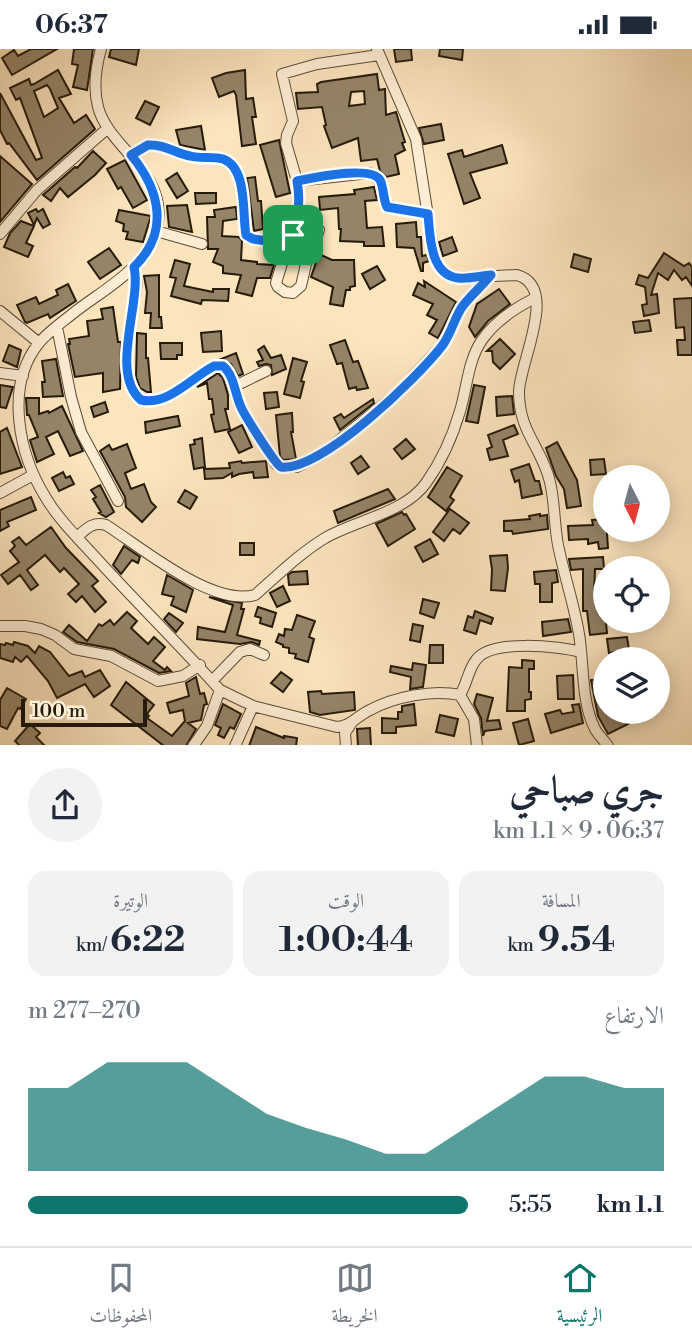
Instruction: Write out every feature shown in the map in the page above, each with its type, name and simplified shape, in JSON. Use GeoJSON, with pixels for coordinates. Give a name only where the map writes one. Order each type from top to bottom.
{"type":"FeatureCollection","features":[{"type":"Feature","properties":{"kind":"street"},"geometry":{"type":"LineString","coordinates":[[101,49],[96,95],[101,114],[108,128],[146,174],[156,200],[159,218],[148,247],[134,267],[39,343],[23,376],[19,404],[23,443],[33,475],[45,498],[78,537],[220,689],[253,706],[337,727],[351,724]]}},
{"type":"Feature","properties":{"kind":"street"},"geometry":{"type":"LineString","coordinates":[[319,230],[301,286],[293,293],[280,290],[276,283],[299,207],[297,181],[286,143],[286,135],[293,121],[282,74],[378,52],[407,113],[416,139],[431,241],[439,267],[449,276],[456,278],[504,274],[525,277],[534,290],[535,326],[519,384],[520,408],[527,434],[549,478],[558,547],[582,652],[582,674],[590,713],[595,728],[608,745]]}},
{"type":"Feature","properties":{"kind":"street"},"geometry":{"type":"LineString","coordinates":[[0,234],[37,190],[108,128]]}},
{"type":"Feature","properties":{"kind":"street"},"geometry":{"type":"LineString","coordinates":[[131,155],[153,145],[189,156],[223,159],[235,168],[241,184],[246,235],[253,239],[288,244]]}},
{"type":"Feature","properties":{"kind":"street"},"geometry":{"type":"LineString","coordinates":[[297,181],[369,173],[379,178],[387,207],[428,214]]}},
{"type":"Feature","properties":{"kind":"street"},"geometry":{"type":"LineString","coordinates":[[156,231],[202,244]]}},
{"type":"Feature","properties":{"kind":"street"},"geometry":{"type":"LineString","coordinates":[[134,267],[136,287],[127,361],[137,397],[146,401],[165,397],[206,370],[219,366],[226,369],[242,408],[276,464],[288,468],[306,464],[353,431],[398,393],[444,343],[463,305],[491,275]]}},
{"type":"Feature","properties":{"kind":"street"},"geometry":{"type":"LineString","coordinates":[[78,537],[90,526],[106,525],[171,570],[202,585],[237,595],[255,595],[291,562],[327,537],[404,503],[419,492],[437,465],[454,428],[480,342],[492,327],[536,297]]}},
{"type":"Feature","properties":{"kind":"street"},"geometry":{"type":"LineString","coordinates":[[0,311],[39,343]]}},
{"type":"Feature","properties":{"kind":"street"},"geometry":{"type":"LineString","coordinates":[[57,327],[81,432],[118,501]]}},
{"type":"Feature","properties":{"kind":"street"},"geometry":{"type":"LineString","coordinates":[[233,387],[266,371]]}},
{"type":"Feature","properties":{"kind":"street"},"geometry":{"type":"LineString","coordinates":[[0,373],[23,376]]}},
{"type":"Feature","properties":{"kind":"street"},"geometry":{"type":"LineString","coordinates":[[0,493],[33,475]]}},
{"type":"Feature","properties":{"kind":"street"},"geometry":{"type":"LineString","coordinates":[[0,626],[41,629],[55,635],[74,649],[111,656],[158,681],[183,676],[200,665]]}},
{"type":"Feature","properties":{"kind":"street"},"geometry":{"type":"LineString","coordinates":[[460,695],[477,658],[486,653],[520,646],[553,646],[582,652]]}},
{"type":"Feature","properties":{"kind":"street"},"geometry":{"type":"LineString","coordinates":[[212,681],[240,652],[250,649],[264,656]]}},
{"type":"Feature","properties":{"kind":"street"},"geometry":{"type":"LineString","coordinates":[[193,745],[207,726],[220,689]]}},
{"type":"Feature","properties":{"kind":"street"},"geometry":{"type":"LineString","coordinates":[[346,745],[345,733],[351,724],[372,709],[425,693],[460,695]]}},
{"type":"Feature","properties":{"kind":"street"},"geometry":{"type":"LineString","coordinates":[[460,695],[474,719],[477,745]]}},
{"type":"Feature","properties":{"kind":"street"},"geometry":{"type":"LineString","coordinates":[[234,745],[253,706]]}},
{"type":"Feature","properties":{"kind":"building"},"geometry":{"type":"Polygon","coordinates":[[[31,49],[57,49],[12,75],[2,58],[14,50],[18,56],[31,49]]]}},
{"type":"Feature","properties":{"kind":"building"},"geometry":{"type":"Polygon","coordinates":[[[74,49],[93,49],[87,90],[73,87],[78,65],[72,64],[74,49]]]}},
{"type":"Feature","properties":{"kind":"building"},"geometry":{"type":"Polygon","coordinates":[[[111,49],[139,49],[136,65],[109,57],[111,49]]]}},
{"type":"Feature","properties":{"kind":"building"},"geometry":{"type":"Polygon","coordinates":[[[394,49],[411,49],[412,60],[396,62],[394,49]]]}},
{"type":"Feature","properties":{"kind":"building"},"geometry":{"type":"Polygon","coordinates":[[[440,49],[463,49],[462,60],[439,56],[440,49]]]}},
{"type":"Feature","properties":{"kind":"building"},"geometry":{"type":"Polygon","coordinates":[[[58,70],[71,94],[59,98],[74,123],[86,115],[95,129],[37,180],[9,143],[7,144],[0,130],[0,93],[36,160],[42,158],[20,98],[16,100],[10,88],[29,79],[31,85],[58,70]],[[47,85],[34,91],[44,117],[58,108],[47,85]]]}},
{"type":"Feature","properties":{"kind":"building"},"geometry":{"type":"Polygon","coordinates":[[[245,70],[246,99],[253,98],[256,117],[252,117],[256,144],[242,146],[236,95],[234,91],[219,97],[212,78],[245,70]]]}},
{"type":"Feature","properties":{"kind":"building"},"geometry":{"type":"Polygon","coordinates":[[[377,74],[379,90],[385,89],[386,115],[396,112],[405,142],[402,143],[405,150],[395,155],[399,174],[386,177],[380,171],[377,159],[361,161],[358,138],[332,148],[324,126],[322,107],[298,109],[296,93],[318,92],[317,84],[377,74]],[[364,91],[351,92],[349,106],[365,104],[364,91]]]}},
{"type":"Feature","properties":{"kind":"building"},"geometry":{"type":"Polygon","coordinates":[[[145,101],[159,107],[150,125],[136,118],[145,101]]]}},
{"type":"Feature","properties":{"kind":"building"},"geometry":{"type":"Polygon","coordinates":[[[441,124],[444,140],[424,144],[419,128],[441,124]]]}},
{"type":"Feature","properties":{"kind":"building"},"geometry":{"type":"Polygon","coordinates":[[[201,126],[205,150],[180,145],[176,130],[201,126]]]}},
{"type":"Feature","properties":{"kind":"building"},"geometry":{"type":"Polygon","coordinates":[[[279,140],[290,193],[276,197],[260,145],[279,140]]]}},
{"type":"Feature","properties":{"kind":"building"},"geometry":{"type":"Polygon","coordinates":[[[502,145],[507,163],[470,173],[480,198],[464,204],[448,154],[462,150],[464,157],[502,145]]]}},
{"type":"Feature","properties":{"kind":"building"},"geometry":{"type":"Polygon","coordinates":[[[93,151],[106,163],[95,175],[68,197],[60,188],[51,201],[43,195],[77,168],[93,151]]]}},
{"type":"Feature","properties":{"kind":"building"},"geometry":{"type":"Polygon","coordinates":[[[0,156],[32,184],[0,222],[0,156]]]}},
{"type":"Feature","properties":{"kind":"building"},"geometry":{"type":"Polygon","coordinates":[[[125,160],[147,200],[133,208],[107,169],[125,160]]]}},
{"type":"Feature","properties":{"kind":"building"},"geometry":{"type":"Polygon","coordinates":[[[177,173],[188,191],[177,198],[166,180],[177,173]]]}},
{"type":"Feature","properties":{"kind":"building"},"geometry":{"type":"Polygon","coordinates":[[[255,177],[258,201],[261,201],[263,229],[254,231],[247,178],[255,177]]]}},
{"type":"Feature","properties":{"kind":"building"},"geometry":{"type":"Polygon","coordinates":[[[374,187],[377,200],[365,201],[367,228],[382,227],[384,246],[364,246],[364,242],[340,241],[338,208],[320,210],[319,197],[355,194],[354,190],[374,187]]]}},
{"type":"Feature","properties":{"kind":"building"},"geometry":{"type":"Polygon","coordinates":[[[195,193],[216,193],[216,203],[196,204],[195,193]]]}},
{"type":"Feature","properties":{"kind":"building"},"geometry":{"type":"Polygon","coordinates":[[[187,205],[192,232],[169,227],[167,206],[187,205]]]}},
{"type":"Feature","properties":{"kind":"building"},"geometry":{"type":"Polygon","coordinates":[[[236,207],[237,219],[223,221],[222,236],[239,237],[242,241],[241,260],[274,265],[270,278],[257,278],[252,296],[236,292],[241,275],[223,273],[223,266],[213,262],[218,249],[208,249],[207,217],[215,217],[214,210],[236,207]]]}},
{"type":"Feature","properties":{"kind":"building"},"geometry":{"type":"Polygon","coordinates":[[[36,209],[38,212],[43,209],[50,224],[43,228],[37,218],[34,225],[28,213],[36,209]]]}},
{"type":"Feature","properties":{"kind":"building"},"geometry":{"type":"Polygon","coordinates":[[[119,210],[151,216],[143,242],[126,239],[128,232],[123,231],[124,224],[116,221],[119,210]]]}},
{"type":"Feature","properties":{"kind":"building"},"geometry":{"type":"Polygon","coordinates":[[[314,210],[315,224],[307,242],[298,240],[305,211],[314,210]]]}},
{"type":"Feature","properties":{"kind":"building"},"geometry":{"type":"Polygon","coordinates":[[[21,221],[34,226],[26,243],[33,246],[28,257],[4,247],[10,233],[21,221]]]}},
{"type":"Feature","properties":{"kind":"building"},"geometry":{"type":"Polygon","coordinates":[[[416,222],[417,237],[421,237],[422,256],[427,255],[429,261],[423,263],[423,271],[414,248],[397,247],[396,224],[416,222]]]}},
{"type":"Feature","properties":{"kind":"building"},"geometry":{"type":"Polygon","coordinates":[[[452,237],[457,251],[443,256],[439,242],[452,237]]]}},
{"type":"Feature","properties":{"kind":"building"},"geometry":{"type":"Polygon","coordinates":[[[109,248],[121,265],[100,279],[88,262],[109,248]]]}},
{"type":"Feature","properties":{"kind":"building"},"geometry":{"type":"Polygon","coordinates":[[[664,253],[684,266],[689,263],[692,267],[692,286],[686,277],[682,280],[674,270],[668,280],[658,273],[651,295],[657,294],[659,313],[644,316],[642,305],[647,304],[645,287],[636,284],[639,275],[648,278],[664,253]]]}},
{"type":"Feature","properties":{"kind":"building"},"geometry":{"type":"Polygon","coordinates":[[[319,254],[332,260],[354,260],[355,286],[346,290],[343,306],[330,304],[333,287],[311,277],[319,254]]]}},
{"type":"Feature","properties":{"kind":"building"},"geometry":{"type":"Polygon","coordinates":[[[574,254],[591,259],[588,272],[571,267],[574,254]]]}},
{"type":"Feature","properties":{"kind":"building"},"geometry":{"type":"Polygon","coordinates":[[[175,260],[190,264],[184,286],[213,292],[213,289],[229,289],[228,301],[202,300],[201,304],[171,296],[176,278],[170,277],[175,260]]]}},
{"type":"Feature","properties":{"kind":"building"},"geometry":{"type":"Polygon","coordinates":[[[377,266],[385,280],[370,289],[362,274],[377,266]]]}},
{"type":"Feature","properties":{"kind":"building"},"geometry":{"type":"Polygon","coordinates":[[[159,275],[159,317],[162,328],[150,328],[151,313],[145,313],[147,292],[144,276],[159,275]]]}},
{"type":"Feature","properties":{"kind":"building"},"geometry":{"type":"Polygon","coordinates":[[[424,281],[456,302],[438,338],[429,333],[437,320],[427,315],[433,304],[413,295],[418,283],[425,287],[424,281]]]}},
{"type":"Feature","properties":{"kind":"building"},"geometry":{"type":"Polygon","coordinates":[[[68,284],[76,301],[50,318],[48,314],[25,322],[17,305],[36,297],[39,304],[58,295],[56,290],[68,284]]]}},
{"type":"Feature","properties":{"kind":"building"},"geometry":{"type":"Polygon","coordinates":[[[499,289],[510,304],[488,321],[475,337],[469,327],[477,304],[499,289]]]}},
{"type":"Feature","properties":{"kind":"building"},"geometry":{"type":"Polygon","coordinates":[[[692,298],[692,355],[678,355],[677,340],[685,340],[684,327],[676,328],[674,299],[692,298]]]}},
{"type":"Feature","properties":{"kind":"building"},"geometry":{"type":"Polygon","coordinates":[[[113,307],[118,342],[121,342],[120,389],[103,392],[103,373],[75,377],[68,344],[69,339],[89,336],[87,321],[103,319],[101,309],[113,307]]]}},
{"type":"Feature","properties":{"kind":"building"},"geometry":{"type":"Polygon","coordinates":[[[649,320],[651,331],[635,333],[633,322],[649,320]]]}},
{"type":"Feature","properties":{"kind":"building"},"geometry":{"type":"Polygon","coordinates":[[[221,331],[222,351],[203,352],[201,333],[221,331]]]}},
{"type":"Feature","properties":{"kind":"building"},"geometry":{"type":"Polygon","coordinates":[[[137,333],[146,334],[151,392],[140,388],[136,377],[137,333]]]}},
{"type":"Feature","properties":{"kind":"building"},"geometry":{"type":"Polygon","coordinates":[[[500,339],[515,354],[500,369],[493,362],[492,351],[487,351],[500,339]]]}},
{"type":"Feature","properties":{"kind":"building"},"geometry":{"type":"Polygon","coordinates":[[[345,340],[353,362],[358,361],[368,388],[349,389],[342,363],[337,364],[330,345],[345,340]]]}},
{"type":"Feature","properties":{"kind":"building"},"geometry":{"type":"Polygon","coordinates":[[[160,343],[182,343],[182,355],[177,355],[177,359],[161,359],[160,343]]]}},
{"type":"Feature","properties":{"kind":"building"},"geometry":{"type":"Polygon","coordinates":[[[9,345],[21,350],[17,367],[3,361],[9,345]]]}},
{"type":"Feature","properties":{"kind":"building"},"geometry":{"type":"Polygon","coordinates":[[[264,346],[271,358],[281,355],[286,369],[272,375],[271,365],[259,366],[257,362],[263,360],[258,350],[264,346]]]}},
{"type":"Feature","properties":{"kind":"building"},"geometry":{"type":"Polygon","coordinates":[[[236,353],[243,374],[238,376],[231,364],[221,359],[236,353]]]}},
{"type":"Feature","properties":{"kind":"building"},"geometry":{"type":"Polygon","coordinates":[[[293,358],[307,362],[301,381],[304,382],[300,398],[284,394],[293,358]]]}},
{"type":"Feature","properties":{"kind":"building"},"geometry":{"type":"Polygon","coordinates":[[[56,359],[63,396],[43,397],[42,382],[45,382],[42,361],[56,359]]]}},
{"type":"Feature","properties":{"kind":"building"},"geometry":{"type":"Polygon","coordinates":[[[218,373],[223,378],[228,395],[228,409],[225,409],[230,429],[215,432],[211,415],[214,414],[212,399],[209,399],[207,383],[197,387],[218,373]]]}},
{"type":"Feature","properties":{"kind":"building"},"geometry":{"type":"Polygon","coordinates":[[[0,385],[13,387],[6,408],[0,407],[0,385]]]}},
{"type":"Feature","properties":{"kind":"building"},"geometry":{"type":"Polygon","coordinates":[[[474,385],[485,387],[478,423],[466,421],[474,385]]]}},
{"type":"Feature","properties":{"kind":"building"},"geometry":{"type":"Polygon","coordinates":[[[277,392],[279,407],[266,409],[264,393],[277,392]]]}},
{"type":"Feature","properties":{"kind":"building"},"geometry":{"type":"Polygon","coordinates":[[[512,396],[514,414],[497,416],[496,397],[512,396]]]}},
{"type":"Feature","properties":{"kind":"building"},"geometry":{"type":"Polygon","coordinates":[[[26,398],[39,398],[39,414],[49,413],[62,406],[83,451],[70,456],[58,431],[46,437],[54,454],[37,462],[30,440],[38,437],[27,415],[26,398]]]}},
{"type":"Feature","properties":{"kind":"building"},"geometry":{"type":"Polygon","coordinates":[[[373,399],[374,403],[340,430],[334,418],[341,414],[344,418],[373,399]]]}},
{"type":"Feature","properties":{"kind":"building"},"geometry":{"type":"Polygon","coordinates":[[[105,402],[108,412],[94,417],[91,407],[105,402]]]}},
{"type":"Feature","properties":{"kind":"building"},"geometry":{"type":"Polygon","coordinates":[[[292,413],[291,432],[296,459],[283,460],[280,456],[276,415],[292,413]]]}},
{"type":"Feature","properties":{"kind":"building"},"geometry":{"type":"Polygon","coordinates":[[[178,416],[180,426],[146,433],[145,422],[178,416]]]}},
{"type":"Feature","properties":{"kind":"building"},"geometry":{"type":"Polygon","coordinates":[[[242,425],[252,447],[239,453],[228,432],[242,425]]]}},
{"type":"Feature","properties":{"kind":"building"},"geometry":{"type":"Polygon","coordinates":[[[514,425],[518,434],[503,440],[508,456],[490,460],[487,449],[492,447],[488,435],[514,425]]]}},
{"type":"Feature","properties":{"kind":"building"},"geometry":{"type":"Polygon","coordinates":[[[7,428],[22,467],[0,474],[0,432],[7,428]]]}},
{"type":"Feature","properties":{"kind":"building"},"geometry":{"type":"Polygon","coordinates":[[[202,438],[205,467],[194,469],[190,445],[195,444],[194,440],[202,438]]]}},
{"type":"Feature","properties":{"kind":"building"},"geometry":{"type":"Polygon","coordinates":[[[406,439],[415,449],[402,459],[394,449],[406,439]]]}},
{"type":"Feature","properties":{"kind":"building"},"geometry":{"type":"Polygon","coordinates":[[[557,442],[577,480],[581,506],[567,508],[564,489],[546,448],[557,442]]]}},
{"type":"Feature","properties":{"kind":"building"},"geometry":{"type":"Polygon","coordinates":[[[127,444],[136,468],[125,473],[131,489],[144,484],[151,502],[156,507],[142,522],[126,507],[125,497],[100,451],[109,445],[112,450],[127,444]]]}},
{"type":"Feature","properties":{"kind":"building"},"geometry":{"type":"Polygon","coordinates":[[[361,456],[369,467],[358,474],[351,463],[361,456]]]}},
{"type":"Feature","properties":{"kind":"building"},"geometry":{"type":"Polygon","coordinates":[[[604,459],[605,465],[593,465],[591,475],[590,460],[604,459]]]}},
{"type":"Feature","properties":{"kind":"building"},"geometry":{"type":"Polygon","coordinates":[[[266,461],[268,477],[254,478],[253,472],[205,479],[204,469],[230,468],[229,463],[266,461]]]}},
{"type":"Feature","properties":{"kind":"building"},"geometry":{"type":"Polygon","coordinates":[[[529,464],[535,481],[539,481],[542,494],[522,498],[519,480],[515,482],[511,470],[529,464]]]}},
{"type":"Feature","properties":{"kind":"building"},"geometry":{"type":"Polygon","coordinates":[[[447,467],[462,476],[450,497],[454,500],[446,511],[428,497],[447,467]]]}},
{"type":"Feature","properties":{"kind":"building"},"geometry":{"type":"Polygon","coordinates":[[[63,472],[66,478],[70,476],[74,484],[59,491],[52,478],[63,472]]]}},
{"type":"Feature","properties":{"kind":"building"},"geometry":{"type":"Polygon","coordinates":[[[100,485],[114,512],[106,517],[99,513],[101,512],[93,499],[96,497],[91,490],[100,485]]]}},
{"type":"Feature","properties":{"kind":"building"},"geometry":{"type":"Polygon","coordinates":[[[388,489],[395,499],[338,523],[334,511],[388,489]]]}},
{"type":"Feature","properties":{"kind":"building"},"geometry":{"type":"Polygon","coordinates":[[[185,490],[197,497],[190,509],[178,502],[185,490]]]}},
{"type":"Feature","properties":{"kind":"building"},"geometry":{"type":"Polygon","coordinates":[[[31,497],[36,510],[7,522],[9,526],[0,531],[0,510],[31,497]]]}},
{"type":"Feature","properties":{"kind":"building"},"geometry":{"type":"Polygon","coordinates":[[[450,509],[469,523],[460,534],[453,529],[444,541],[433,532],[450,509]]]}},
{"type":"Feature","properties":{"kind":"building"},"geometry":{"type":"Polygon","coordinates":[[[402,512],[415,529],[388,546],[376,524],[402,512]]]}},
{"type":"Feature","properties":{"kind":"building"},"geometry":{"type":"Polygon","coordinates":[[[547,515],[548,529],[513,534],[512,531],[504,531],[504,521],[530,519],[529,516],[547,515]]]}},
{"type":"Feature","properties":{"kind":"building"},"geometry":{"type":"Polygon","coordinates":[[[593,525],[593,543],[588,544],[588,539],[569,540],[568,526],[593,525]]]}},
{"type":"Feature","properties":{"kind":"building"},"geometry":{"type":"Polygon","coordinates":[[[51,527],[66,548],[98,581],[92,586],[106,602],[95,612],[82,596],[76,602],[68,594],[79,584],[64,568],[60,572],[45,555],[27,570],[38,585],[31,590],[20,575],[8,584],[1,575],[19,562],[10,551],[15,546],[12,542],[19,537],[26,545],[51,527]]]}},
{"type":"Feature","properties":{"kind":"building"},"geometry":{"type":"Polygon","coordinates":[[[430,539],[438,554],[423,562],[415,547],[430,539]]]}},
{"type":"Feature","properties":{"kind":"building"},"geometry":{"type":"Polygon","coordinates":[[[240,543],[254,543],[254,555],[240,555],[240,543]]]}},
{"type":"Feature","properties":{"kind":"building"},"geometry":{"type":"Polygon","coordinates":[[[598,543],[608,543],[608,548],[599,549],[598,543]]]}},
{"type":"Feature","properties":{"kind":"building"},"geometry":{"type":"Polygon","coordinates":[[[124,546],[140,557],[138,563],[132,560],[121,574],[113,565],[124,546]]]}},
{"type":"Feature","properties":{"kind":"building"},"geometry":{"type":"Polygon","coordinates":[[[507,555],[505,591],[491,590],[490,556],[507,555]]]}},
{"type":"Feature","properties":{"kind":"building"},"geometry":{"type":"Polygon","coordinates":[[[593,558],[593,633],[607,633],[590,635],[587,611],[583,611],[583,569],[571,570],[569,559],[593,558]]]}},
{"type":"Feature","properties":{"kind":"building"},"geometry":{"type":"Polygon","coordinates":[[[556,570],[558,582],[552,583],[552,602],[540,602],[540,584],[535,584],[534,572],[556,570]]]}},
{"type":"Feature","properties":{"kind":"building"},"geometry":{"type":"Polygon","coordinates":[[[307,571],[308,584],[289,585],[288,575],[292,572],[307,571]]]}},
{"type":"Feature","properties":{"kind":"building"},"geometry":{"type":"Polygon","coordinates":[[[167,575],[193,590],[186,612],[171,605],[174,597],[162,594],[167,575]]]}},
{"type":"Feature","properties":{"kind":"building"},"geometry":{"type":"Polygon","coordinates":[[[283,586],[290,601],[277,607],[270,593],[283,586]]]}},
{"type":"Feature","properties":{"kind":"building"},"geometry":{"type":"Polygon","coordinates":[[[209,597],[242,603],[241,609],[244,609],[237,635],[260,641],[259,645],[252,642],[240,644],[197,639],[198,627],[225,632],[233,605],[209,597]]]}},
{"type":"Feature","properties":{"kind":"building"},"geometry":{"type":"Polygon","coordinates":[[[423,599],[439,603],[434,618],[420,613],[423,599]]]}},
{"type":"Feature","properties":{"kind":"building"},"geometry":{"type":"Polygon","coordinates":[[[258,607],[276,613],[272,627],[260,623],[261,618],[255,616],[258,607]]]}},
{"type":"Feature","properties":{"kind":"building"},"geometry":{"type":"Polygon","coordinates":[[[475,611],[493,618],[491,624],[480,620],[476,634],[464,630],[468,616],[473,618],[475,611]]]}},
{"type":"Feature","properties":{"kind":"building"},"geometry":{"type":"Polygon","coordinates":[[[127,612],[137,621],[131,628],[148,644],[154,637],[165,647],[153,661],[171,671],[159,673],[114,649],[77,642],[63,632],[69,625],[87,641],[99,624],[102,626],[110,620],[114,625],[127,612]]]}},
{"type":"Feature","properties":{"kind":"building"},"geometry":{"type":"Polygon","coordinates":[[[169,613],[183,623],[176,632],[164,619],[169,613]]]}},
{"type":"Feature","properties":{"kind":"building"},"geometry":{"type":"Polygon","coordinates":[[[297,615],[315,621],[309,637],[314,639],[308,662],[295,658],[296,654],[289,653],[289,648],[276,642],[279,634],[284,636],[285,629],[292,630],[297,615]]]}},
{"type":"Feature","properties":{"kind":"building"},"geometry":{"type":"Polygon","coordinates":[[[568,619],[571,632],[543,636],[542,622],[568,619]]]}},
{"type":"Feature","properties":{"kind":"building"},"geometry":{"type":"Polygon","coordinates":[[[413,624],[423,626],[420,642],[410,640],[413,624]]]}},
{"type":"Feature","properties":{"kind":"building"},"geometry":{"type":"Polygon","coordinates":[[[627,637],[629,647],[608,647],[607,639],[627,637]]]}},
{"type":"Feature","properties":{"kind":"building"},"geometry":{"type":"Polygon","coordinates":[[[14,642],[28,646],[35,653],[39,646],[50,652],[69,676],[82,671],[85,677],[100,670],[110,686],[94,697],[85,684],[57,698],[48,681],[27,656],[21,662],[15,657],[13,662],[0,658],[0,644],[13,645],[14,642]]]}},
{"type":"Feature","properties":{"kind":"building"},"geometry":{"type":"Polygon","coordinates":[[[430,645],[443,645],[443,663],[429,663],[430,645]]]}},
{"type":"Feature","properties":{"kind":"building"},"geometry":{"type":"Polygon","coordinates":[[[522,660],[534,661],[534,669],[529,669],[531,699],[525,700],[525,711],[507,711],[509,667],[522,668],[522,660]]]}},
{"type":"Feature","properties":{"kind":"building"},"geometry":{"type":"Polygon","coordinates":[[[413,663],[426,665],[423,687],[410,689],[411,677],[390,672],[391,666],[412,670],[413,663]]]}},
{"type":"Feature","properties":{"kind":"building"},"geometry":{"type":"Polygon","coordinates":[[[281,672],[292,680],[283,692],[271,683],[281,672]]]}},
{"type":"Feature","properties":{"kind":"building"},"geometry":{"type":"Polygon","coordinates":[[[573,675],[574,699],[558,699],[557,676],[573,675]]]}},
{"type":"Feature","properties":{"kind":"building"},"geometry":{"type":"Polygon","coordinates":[[[196,677],[200,694],[204,693],[207,704],[204,705],[201,720],[188,723],[196,729],[187,745],[163,745],[111,705],[126,682],[154,705],[147,718],[172,736],[185,721],[183,710],[170,713],[167,703],[189,696],[186,683],[196,677]]]}},
{"type":"Feature","properties":{"kind":"building"},"geometry":{"type":"Polygon","coordinates":[[[7,688],[26,699],[7,729],[0,726],[0,700],[7,688]]]}},
{"type":"Feature","properties":{"kind":"building"},"geometry":{"type":"Polygon","coordinates":[[[321,691],[322,694],[354,692],[355,710],[320,715],[310,712],[308,692],[321,691]]]}},
{"type":"Feature","properties":{"kind":"building"},"geometry":{"type":"Polygon","coordinates":[[[477,694],[493,698],[487,721],[499,720],[501,729],[485,731],[483,736],[481,718],[474,704],[477,694]]]}},
{"type":"Feature","properties":{"kind":"building"},"geometry":{"type":"Polygon","coordinates":[[[223,704],[241,714],[234,729],[230,727],[224,738],[218,735],[221,728],[215,725],[223,704]]]}},
{"type":"Feature","properties":{"kind":"building"},"geometry":{"type":"Polygon","coordinates":[[[414,704],[416,725],[396,727],[396,733],[382,733],[382,718],[398,719],[402,706],[414,704]]]}},
{"type":"Feature","properties":{"kind":"building"},"geometry":{"type":"Polygon","coordinates":[[[579,704],[583,723],[551,733],[545,714],[560,710],[562,714],[574,712],[572,705],[579,704]]]}},
{"type":"Feature","properties":{"kind":"building"},"geometry":{"type":"Polygon","coordinates":[[[440,715],[458,719],[454,736],[436,732],[440,715]]]}},
{"type":"Feature","properties":{"kind":"building"},"geometry":{"type":"Polygon","coordinates":[[[528,719],[534,741],[519,745],[513,723],[528,719]]]}},
{"type":"Feature","properties":{"kind":"building"},"geometry":{"type":"Polygon","coordinates":[[[30,724],[40,733],[36,737],[44,745],[19,745],[15,741],[30,724]]]}},
{"type":"Feature","properties":{"kind":"building"},"geometry":{"type":"Polygon","coordinates":[[[602,724],[628,724],[608,734],[602,724]]]}},
{"type":"Feature","properties":{"kind":"building"},"geometry":{"type":"Polygon","coordinates":[[[256,727],[284,738],[297,738],[296,745],[249,745],[256,727]]]}},
{"type":"Feature","properties":{"kind":"building"},"geometry":{"type":"Polygon","coordinates":[[[370,728],[371,745],[358,745],[357,729],[370,728]]]}},
{"type":"Feature","properties":{"kind":"route"},"geometry":{"type":"LineString","coordinates":[[153,145],[189,156],[223,159],[235,168],[241,184],[246,235],[253,239],[288,244],[293,235],[299,207],[297,181],[360,172],[374,174],[382,185],[387,207],[428,214],[434,255],[439,267],[449,276],[464,278],[491,275],[463,305],[444,343],[398,393],[321,456],[306,464],[288,468],[281,467],[272,459],[268,448],[242,408],[229,373],[223,366],[206,370],[165,397],[153,401],[141,400],[133,390],[127,361],[136,287],[134,267],[148,247],[159,218],[152,187],[146,174],[131,155],[153,145]]}}]}
